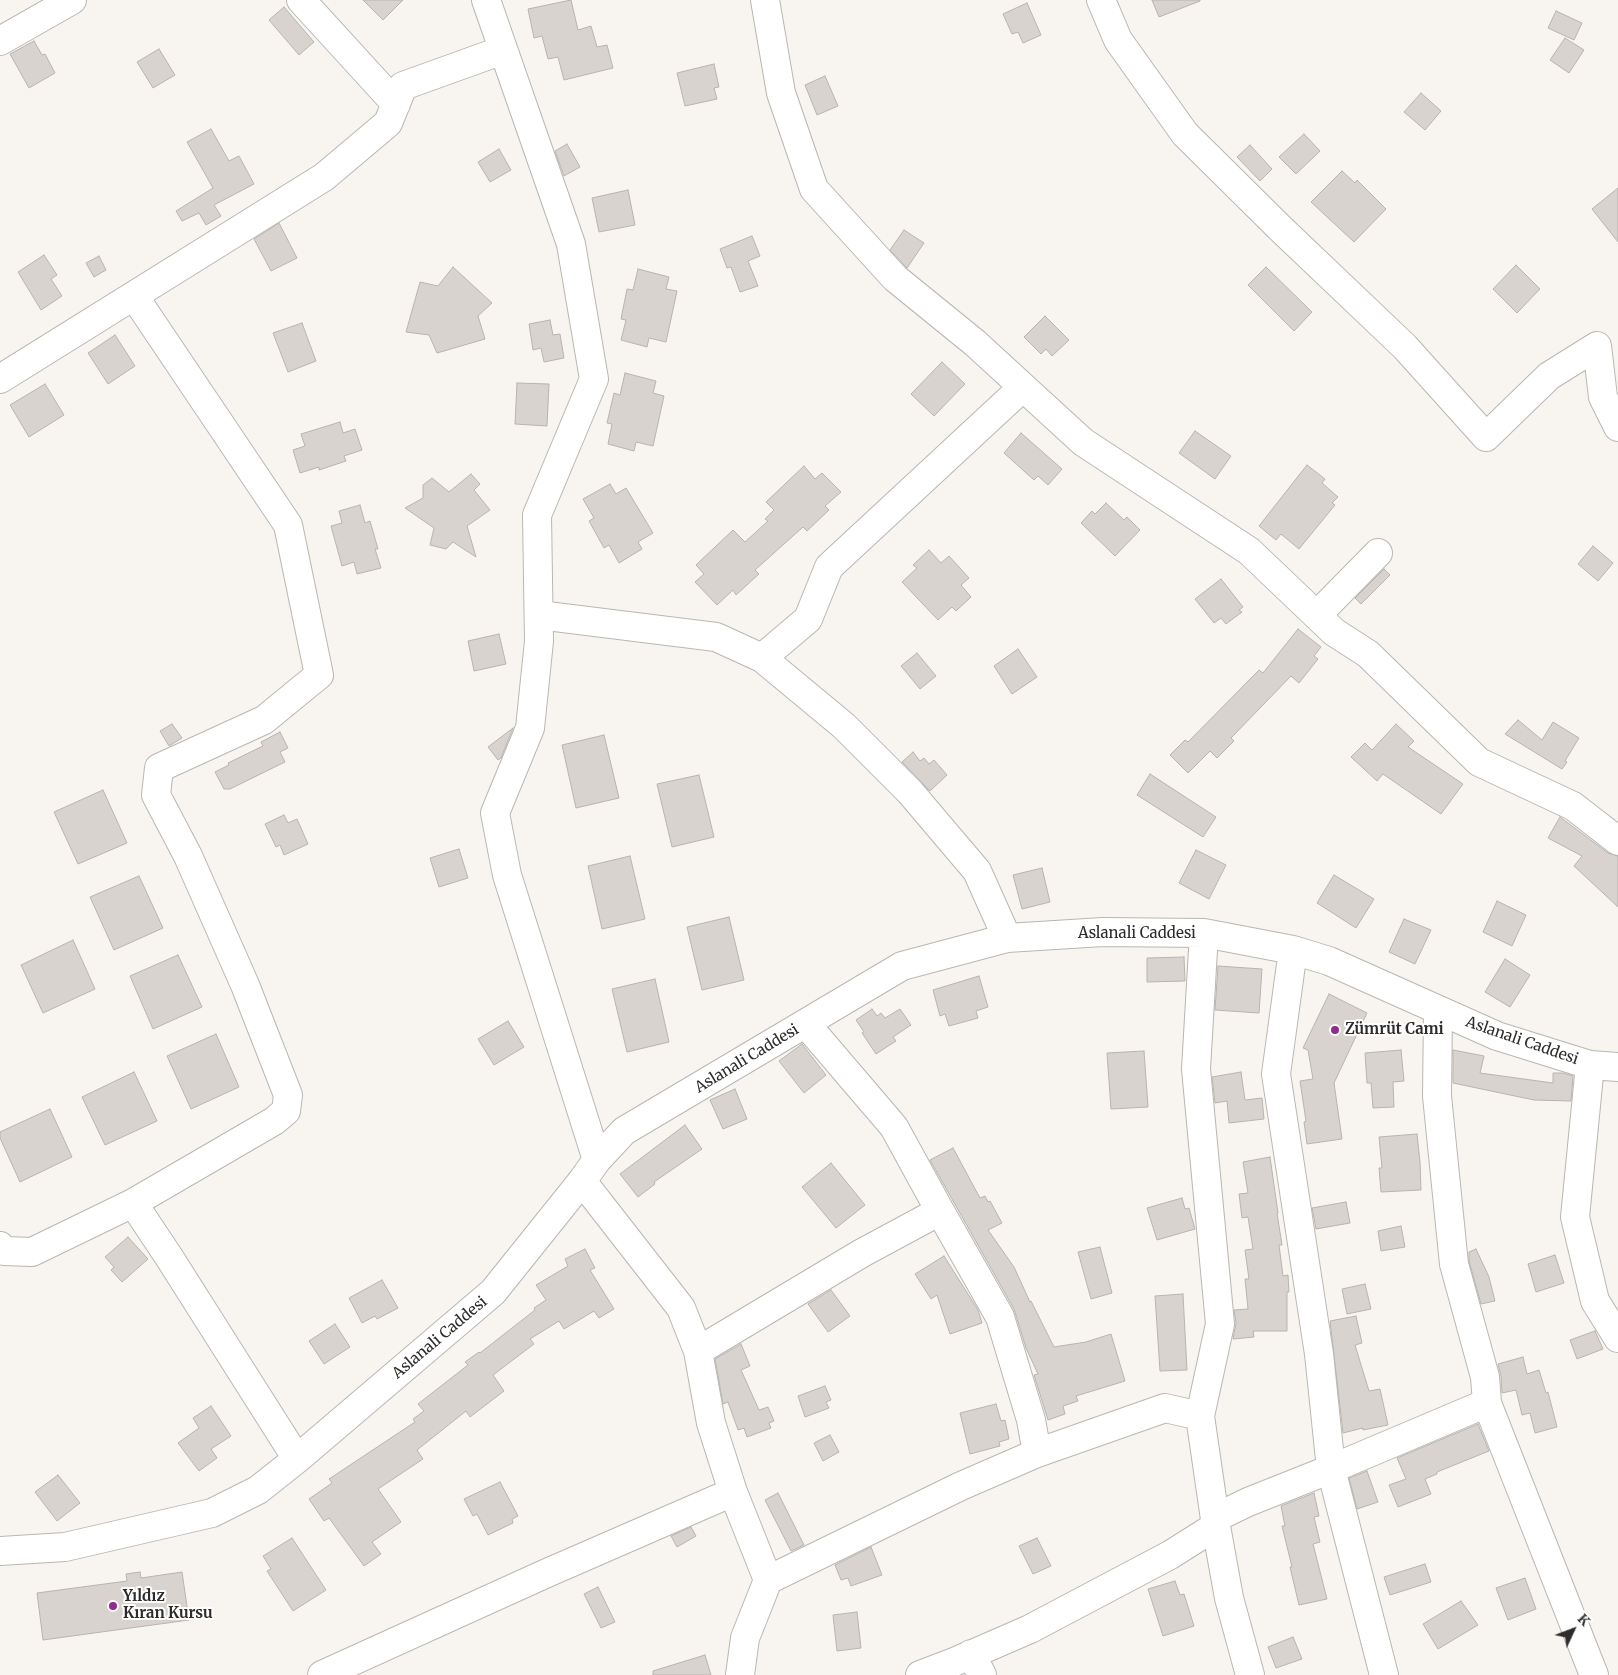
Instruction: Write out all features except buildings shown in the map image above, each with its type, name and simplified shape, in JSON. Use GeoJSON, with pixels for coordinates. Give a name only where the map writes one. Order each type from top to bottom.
{"type":"FeatureCollection","features":[{"type":"Feature","properties":{"kind":"street"},"geometry":{"type":"LineString","coordinates":[[0,41],[72,0]]}},
{"type":"Feature","properties":{"kind":"street"},"geometry":{"type":"LineString","coordinates":[[301,0],[396,104]]}},
{"type":"Feature","properties":{"kind":"street"},"geometry":{"type":"LineString","coordinates":[[486,0],[571,244],[594,379],[537,516],[539,641],[530,728],[495,813],[507,875],[590,1171],[681,1308],[698,1351],[711,1423],[733,1492],[768,1580]]}},
{"type":"Feature","properties":{"kind":"street"},"geometry":{"type":"LineString","coordinates":[[765,0],[781,93],[814,189],[895,278],[975,343],[1083,442],[1249,551],[1334,632],[1368,654],[1479,762],[1572,806],[1618,841]]}},
{"type":"Feature","properties":{"kind":"street"},"geometry":{"type":"LineString","coordinates":[[1101,0],[1118,40],[1185,134],[1405,347],[1486,437],[1549,376],[1597,346],[1603,397],[1618,427]]}},
{"type":"Feature","properties":{"kind":"street"},"geometry":{"type":"LineString","coordinates":[[0,379],[324,177],[388,123],[402,86],[503,50]]}},
{"type":"Feature","properties":{"kind":"street"},"geometry":{"type":"LineString","coordinates":[[0,1246],[4,1251],[32,1252],[133,1203],[274,1120],[286,1111],[288,1094],[242,977],[188,856],[156,795],[159,768],[264,720],[319,675],[288,526],[134,296]]}},
{"type":"Feature","properties":{"kind":"street"},"geometry":{"type":"LineString","coordinates":[[762,658],[808,619],[829,567],[1023,387]]}},
{"type":"Feature","properties":{"kind":"street"},"geometry":{"type":"LineString","coordinates":[[1317,615],[1378,553]]}},
{"type":"Feature","properties":{"kind":"street"},"geometry":{"type":"LineString","coordinates":[[539,615],[716,637],[762,658],[844,726],[910,792],[977,871],[1007,938]]}},
{"type":"Feature","properties":{"kind":"street","name":"Aslanali Caddesi"},"geometry":{"type":"LineString","coordinates":[[0,1551],[65,1548],[212,1513],[258,1490],[493,1292],[624,1131],[902,966],[1007,938],[1103,932],[1204,933],[1293,950],[1329,961],[1497,1036],[1590,1065],[1618,1067]]}},
{"type":"Feature","properties":{"kind":"street"},"geometry":{"type":"LineString","coordinates":[[1204,933],[1196,1069],[1220,1324],[1200,1416],[1229,1598],[1250,1675]]}},
{"type":"Feature","properties":{"kind":"street"},"geometry":{"type":"LineString","coordinates":[[1293,950],[1276,1074],[1319,1354],[1331,1469],[1384,1675]]}},
{"type":"Feature","properties":{"kind":"street"},"geometry":{"type":"LineString","coordinates":[[1438,1011],[1437,1096],[1454,1264],[1484,1377],[1487,1403],[1594,1675]]}},
{"type":"Feature","properties":{"kind":"street"},"geometry":{"type":"LineString","coordinates":[[806,1024],[894,1126],[1000,1318],[1031,1420],[1037,1453]]}},
{"type":"Feature","properties":{"kind":"street"},"geometry":{"type":"LineString","coordinates":[[1590,1065],[1575,1217],[1595,1301],[1618,1338]]}},
{"type":"Feature","properties":{"kind":"street"},"geometry":{"type":"LineString","coordinates":[[133,1203],[170,1257],[297,1459]]}},
{"type":"Feature","properties":{"kind":"street"},"geometry":{"type":"LineString","coordinates":[[698,1351],[862,1253],[940,1210]]}},
{"type":"Feature","properties":{"kind":"street"},"geometry":{"type":"LineString","coordinates":[[920,1675],[976,1665],[1030,1629],[1162,1560],[1248,1502],[1487,1403]]}},
{"type":"Feature","properties":{"kind":"street"},"geometry":{"type":"LineString","coordinates":[[740,1675],[745,1638],[768,1580],[961,1486],[1037,1453],[1165,1408],[1200,1416]]}},
{"type":"Feature","properties":{"kind":"street"},"geometry":{"type":"LineString","coordinates":[[322,1675],[547,1573],[733,1492]]}},
{"type":"Feature","properties":{"kind":"place","name":"Zümrüt Cami"},"geometry":{"type":"Point","coordinates":[1335,1030]}},
{"type":"Feature","properties":{"kind":"place","name":"Yıldız Kıran Kursu"},"geometry":{"type":"Point","coordinates":[113,1606]}}]}
